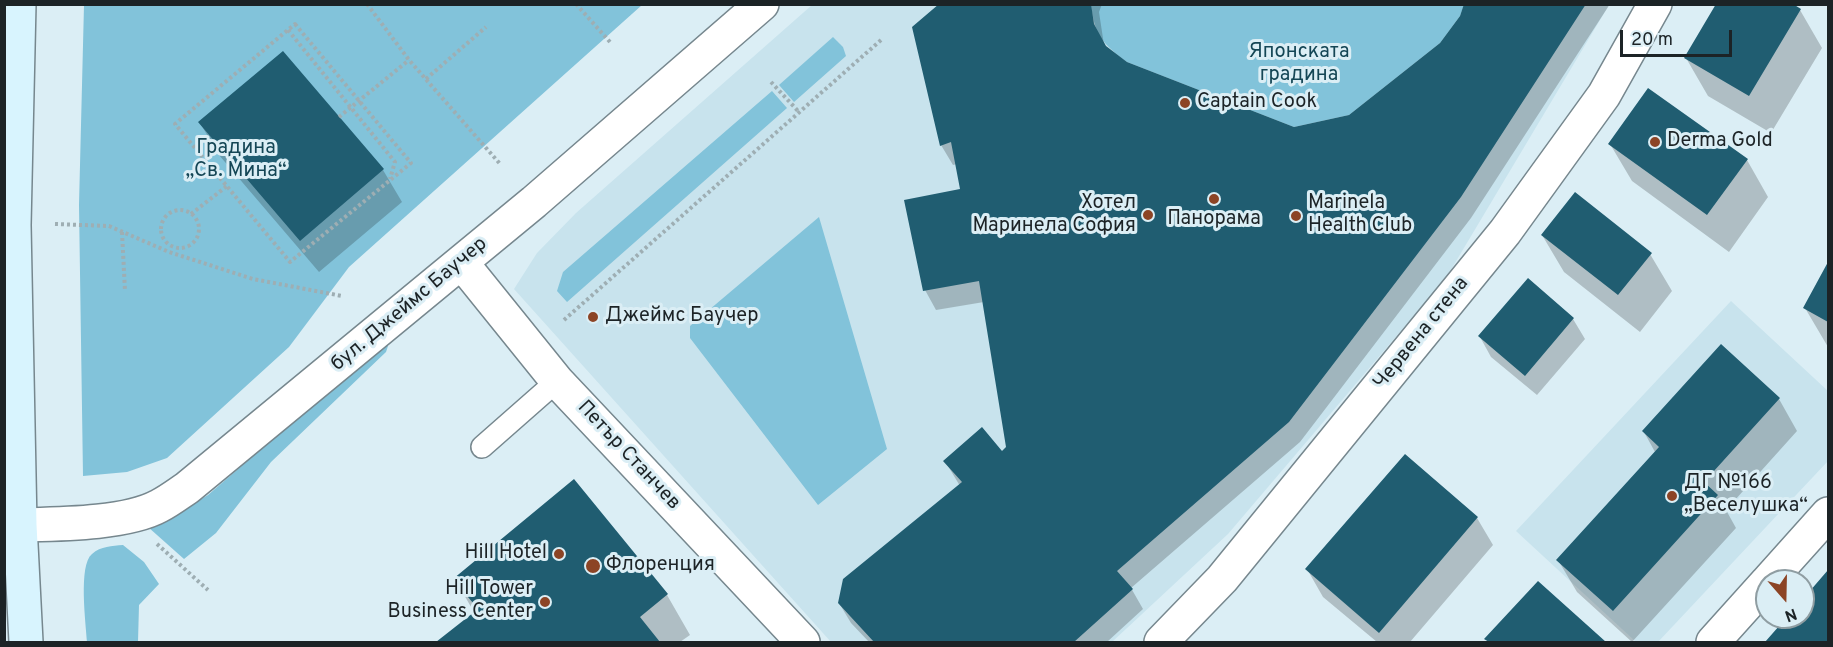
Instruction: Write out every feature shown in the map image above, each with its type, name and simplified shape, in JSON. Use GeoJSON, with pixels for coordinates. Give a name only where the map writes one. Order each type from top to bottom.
{"type":"FeatureCollection","features":[{"type":"Feature","properties":{"kind":"main road"},"geometry":{"type":"LineString","coordinates":[[19,4],[11,79],[20,525],[26,642]]}},
{"type":"Feature","properties":{"kind":"street","name":"бул. Джеймс Баучер"},"geometry":{"type":"LineString","coordinates":[[20,525],[72,523],[132,516],[158,507],[187,488],[461,262],[762,4]]}},
{"type":"Feature","properties":{"kind":"street","name":"Червена стена"},"geometry":{"type":"LineString","coordinates":[[1161,642],[1222,579],[1505,232],[1604,95],[1655,4]]}},
{"type":"Feature","properties":{"kind":"street","name":"Петър Станчев"},"geometry":{"type":"LineString","coordinates":[[461,262],[557,381],[803,642]]}},
{"type":"Feature","properties":{"kind":"street"},"geometry":{"type":"LineString","coordinates":[[1779,569],[1828,514]]}},
{"type":"Feature","properties":{"kind":"street"},"geometry":{"type":"LineString","coordinates":[[1713,642],[1755,596]]}},
{"type":"Feature","properties":{"kind":"lane"},"geometry":{"type":"LineString","coordinates":[[482,447],[557,381]]}},
{"type":"Feature","properties":{"kind":"path"},"geometry":{"type":"LineString","coordinates":[[367,4],[409,60],[501,165]]}},
{"type":"Feature","properties":{"kind":"path"},"geometry":{"type":"LineString","coordinates":[[576,4],[610,42]]}},
{"type":"Feature","properties":{"kind":"path"},"geometry":{"type":"LineString","coordinates":[[295,24],[411,163],[290,262],[175,124],[288,30],[295,24]]}},
{"type":"Feature","properties":{"kind":"path"},"geometry":{"type":"LineString","coordinates":[[426,79],[486,27]]}},
{"type":"Feature","properties":{"kind":"path"},"geometry":{"type":"LineString","coordinates":[[288,30],[395,162],[390,180]]}},
{"type":"Feature","properties":{"kind":"path"},"geometry":{"type":"LineString","coordinates":[[564,320],[882,40]]}},
{"type":"Feature","properties":{"kind":"path"},"geometry":{"type":"LineString","coordinates":[[339,117],[409,60]]}},
{"type":"Feature","properties":{"kind":"path"},"geometry":{"type":"LineString","coordinates":[[771,82],[799,112]]}},
{"type":"Feature","properties":{"kind":"path"},"geometry":{"type":"LineString","coordinates":[[191,214],[227,186]]}},
{"type":"Feature","properties":{"kind":"path"},"geometry":{"type":"LineString","coordinates":[[179,210],[191,214],[198,224],[197,236],[190,245],[178,248],[172,246],[167,243],[161,232],[163,220],[179,210]]}},
{"type":"Feature","properties":{"kind":"path"},"geometry":{"type":"LineString","coordinates":[[55,224],[109,226],[169,252],[253,279],[342,296]]}},
{"type":"Feature","properties":{"kind":"path"},"geometry":{"type":"LineString","coordinates":[[122,232],[125,291]]}},
{"type":"Feature","properties":{"kind":"path"},"geometry":{"type":"LineString","coordinates":[[169,252],[172,246]]}},
{"type":"Feature","properties":{"kind":"path"},"geometry":{"type":"LineString","coordinates":[[155,542],[208,590]]}},
{"type":"Feature","properties":{"kind":"shaded area"},"geometry":{"type":"Polygon","coordinates":[[[812,5],[1609,5],[1446,278],[1228,534],[1112,642],[831,642],[514,289],[537,253],[576,213],[812,5]]]}},
{"type":"Feature","properties":{"kind":"shaded area","name":"ДГ №166 „Веселушка“"},"geometry":{"type":"Polygon","coordinates":[[[1731,301],[1828,391],[1828,461],[1658,642],[1636,642],[1516,531],[1731,301]]]}},
{"type":"Feature","properties":{"kind":"green space","name":"Градина „Св. Мина“"},"geometry":{"type":"Polygon","coordinates":[[[84,5],[642,5],[349,267],[289,347],[167,458],[127,472],[83,476],[79,205],[84,5]]]}},
{"type":"Feature","properties":{"kind":"green space","name":"Японската градина"},"geometry":{"type":"Polygon","coordinates":[[[1091,5],[1464,5],[1460,16],[1440,43],[1349,115],[1294,127],[1127,62],[1106,44],[1098,32],[1091,5]]]}},
{"type":"Feature","properties":{"kind":"green space"},"geometry":{"type":"Polygon","coordinates":[[[833,37],[843,47],[846,56],[794,102],[779,85],[833,37]]]}},
{"type":"Feature","properties":{"kind":"green space"},"geometry":{"type":"Polygon","coordinates":[[[772,91],[787,108],[567,302],[557,291],[563,272],[772,91]]]}},
{"type":"Feature","properties":{"kind":"green space"},"geometry":{"type":"Polygon","coordinates":[[[819,217],[887,449],[818,505],[690,338],[690,326],[819,217]]]}},
{"type":"Feature","properties":{"kind":"green space"},"geometry":{"type":"Polygon","coordinates":[[[384,343],[388,346],[386,352],[271,462],[216,533],[184,559],[148,527],[208,495],[384,343]]]}},
{"type":"Feature","properties":{"kind":"green space"},"geometry":{"type":"Polygon","coordinates":[[[123,545],[144,562],[159,584],[139,605],[138,642],[87,642],[84,582],[88,560],[99,549],[123,545]]]}},
{"type":"Feature","properties":{"kind":"building"},"geometry":{"type":"Polygon","coordinates":[[[939,4],[1091,4],[1094,24],[1106,46],[1127,62],[1294,127],[1349,115],[1440,43],[1460,16],[1464,4],[1586,4],[1461,197],[1289,422],[1117,571],[1133,589],[1074,642],[874,642],[838,603],[843,579],[962,482],[943,461],[982,427],[1002,451],[1006,447],[979,281],[923,291],[904,200],[960,189],[951,142],[940,146],[912,27],[939,4]]]}},
{"type":"Feature","properties":{"kind":"building"},"geometry":{"type":"Polygon","coordinates":[[[1716,4],[1793,4],[1801,9],[1749,96],[1684,58],[1716,4]]]}},
{"type":"Feature","properties":{"kind":"building"},"geometry":{"type":"Polygon","coordinates":[[[283,51],[384,169],[300,241],[198,122],[283,51]]]}},
{"type":"Feature","properties":{"kind":"building"},"geometry":{"type":"Polygon","coordinates":[[[1648,88],[1748,159],[1707,215],[1608,144],[1648,88]]]}},
{"type":"Feature","properties":{"kind":"building"},"geometry":{"type":"Polygon","coordinates":[[[1575,192],[1652,253],[1618,295],[1541,235],[1575,192]]]}},
{"type":"Feature","properties":{"kind":"building"},"geometry":{"type":"Polygon","coordinates":[[[1828,262],[1828,322],[1803,308],[1828,262]]]}},
{"type":"Feature","properties":{"kind":"building"},"geometry":{"type":"Polygon","coordinates":[[[1528,278],[1574,318],[1525,376],[1478,336],[1528,278]]]}},
{"type":"Feature","properties":{"kind":"building"},"geometry":{"type":"Polygon","coordinates":[[[1721,344],[1780,398],[1704,482],[1718,495],[1613,611],[1556,560],[1659,447],[1642,431],[1721,344]]]}},
{"type":"Feature","properties":{"kind":"building"},"geometry":{"type":"Polygon","coordinates":[[[1405,454],[1478,517],[1379,633],[1305,569],[1405,454]]]}},
{"type":"Feature","properties":{"kind":"building","name":"Hill Hotel"},"geometry":{"type":"Polygon","coordinates":[[[574,479],[668,594],[640,617],[660,642],[436,642],[478,609],[453,579],[574,479]]]}},
{"type":"Feature","properties":{"kind":"building"},"geometry":{"type":"Polygon","coordinates":[[[1828,570],[1828,642],[1765,642],[1776,629],[1815,629],[1815,585],[1828,570]]]}},
{"type":"Feature","properties":{"kind":"building"},"geometry":{"type":"Polygon","coordinates":[[[1538,581],[1606,642],[1489,642],[1484,639],[1538,581]]]}},
{"type":"Feature","properties":{"kind":"place","name":"Captain Cook"},"geometry":{"type":"Point","coordinates":[1185,103]}},
{"type":"Feature","properties":{"kind":"place","name":"Derma Gold"},"geometry":{"type":"Point","coordinates":[1655,142]}},
{"type":"Feature","properties":{"kind":"place","name":"Панорама"},"geometry":{"type":"Point","coordinates":[1214,199]}},
{"type":"Feature","properties":{"kind":"place","name":"Хотел Маринела София"},"geometry":{"type":"Point","coordinates":[1148,215]}},
{"type":"Feature","properties":{"kind":"place","name":"Marinela Health Club"},"geometry":{"type":"Point","coordinates":[1296,216]}},
{"type":"Feature","properties":{"kind":"place","name":"Джеймс Баучер"},"geometry":{"type":"Point","coordinates":[593,317]}},
{"type":"Feature","properties":{"kind":"place","name":"ДГ №166 „Веселушка“"},"geometry":{"type":"Point","coordinates":[1672,496]}},
{"type":"Feature","properties":{"kind":"place","name":"Hill Hotel"},"geometry":{"type":"Point","coordinates":[559,554]}},
{"type":"Feature","properties":{"kind":"place","name":"Флоренция"},"geometry":{"type":"Point","coordinates":[593,566]}},
{"type":"Feature","properties":{"kind":"place","name":"Hill Tower Business Center"},"geometry":{"type":"Point","coordinates":[545,602]}}]}
